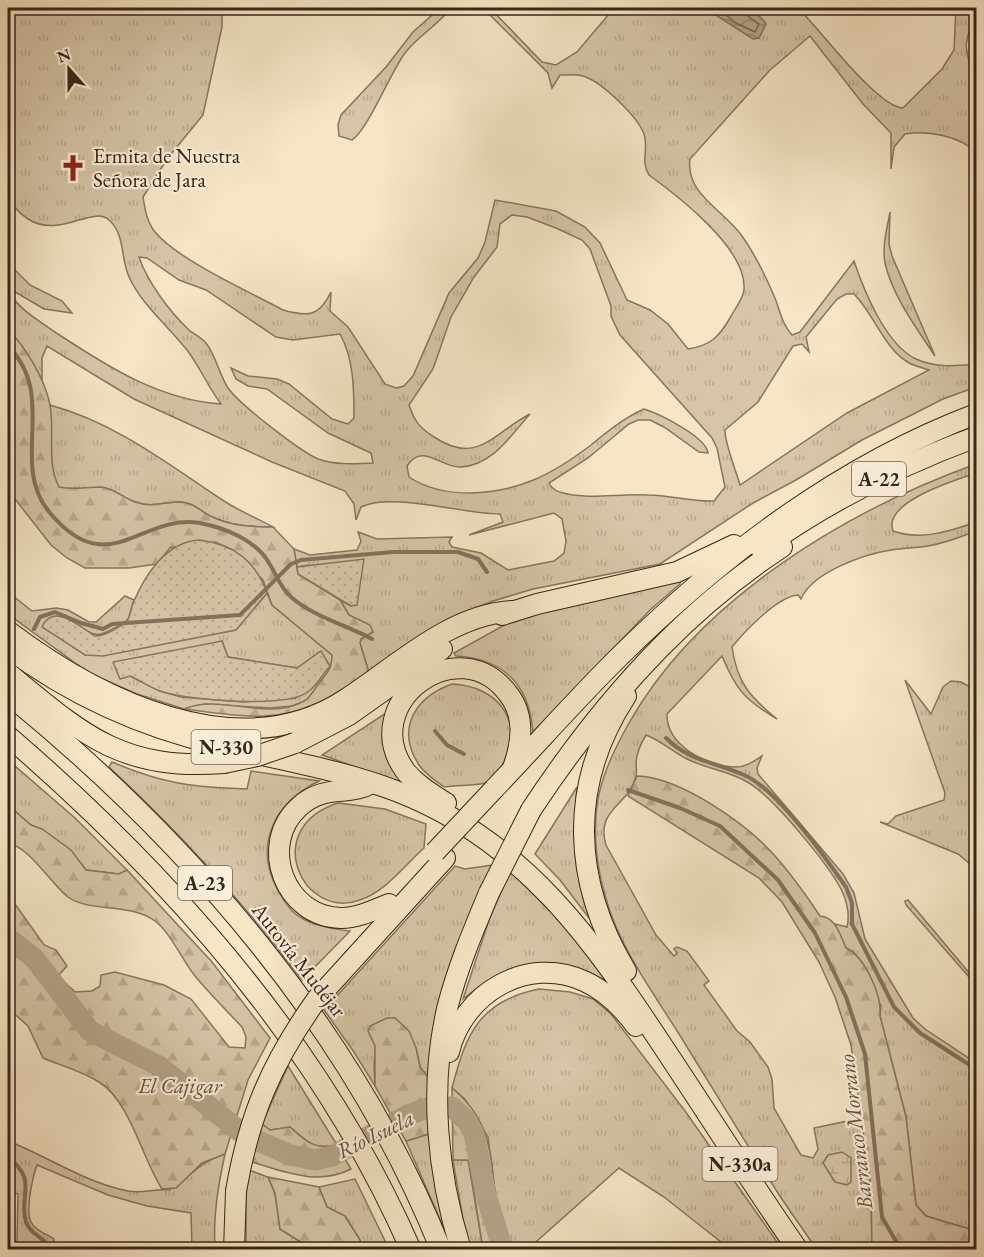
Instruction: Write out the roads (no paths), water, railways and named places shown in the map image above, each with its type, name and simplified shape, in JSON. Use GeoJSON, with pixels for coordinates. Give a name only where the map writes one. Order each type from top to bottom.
{"type":"FeatureCollection","features":[{"type":"Feature","properties":{"kind":"highway"},"geometry":{"type":"LineString","coordinates":[[234,1250],[236,1191],[246,1138],[262,1090],[285,1046],[317,999],[440,855],[498,791],[667,626],[826,488],[932,432],[976,414]]}},
{"type":"Feature","properties":{"kind":"highway","name":"A-22"},"geometry":{"type":"LineString","coordinates":[[779,529],[887,474],[976,437]]}},
{"type":"Feature","properties":{"kind":"highway"},"geometry":{"type":"LineString","coordinates":[[461,1250],[447,1191],[440,1142],[439,1069],[443,1030],[453,988],[489,893],[531,810],[594,720],[664,643],[738,578],[802,533],[885,487],[976,448]]}},
{"type":"Feature","properties":{"kind":"highway"},"geometry":{"type":"LineString","coordinates":[[8,631],[64,670],[146,709],[217,726],[269,727],[293,724],[323,713],[445,633],[488,615],[677,572],[779,529]]}},
{"type":"Feature","properties":{"kind":"highway"},"geometry":{"type":"LineString","coordinates":[[498,791],[512,770],[660,617],[779,529]]}},
{"type":"Feature","properties":{"kind":"highway"},"geometry":{"type":"LineString","coordinates":[[8,673],[69,724],[113,749],[165,763],[224,763],[257,756],[295,743],[349,715],[471,631],[512,611]]}},
{"type":"Feature","properties":{"kind":"highway"},"geometry":{"type":"LineString","coordinates":[[648,1023],[646,1003],[614,949],[597,911],[586,869],[583,822],[589,783],[601,744],[622,703],[664,643]]}},
{"type":"Feature","properties":{"kind":"highway","name":"N-330"},"geometry":{"type":"LineString","coordinates":[[8,648],[44,674],[84,697],[150,726],[210,743],[373,782],[434,808],[489,841],[532,876],[565,910],[600,953],[677,1068]]}},
{"type":"Feature","properties":{"kind":"highway"},"geometry":{"type":"LineString","coordinates":[[489,841],[484,827],[414,780],[402,764],[395,746],[393,727],[398,708],[407,692],[422,679],[448,669],[467,669],[494,679],[513,700],[520,718],[521,738],[512,770]]}},
{"type":"Feature","properties":{"kind":"highway","name":"Autovía Mudéjar"},"geometry":{"type":"LineString","coordinates":[[8,694],[94,769],[214,892],[299,997],[369,1100],[408,1172],[441,1250]]}},
{"type":"Feature","properties":{"kind":"highway","name":"A-23"},"geometry":{"type":"LineString","coordinates":[[8,736],[95,815],[183,906],[282,1028],[342,1116],[381,1186],[411,1250]]}},
{"type":"Feature","properties":{"kind":"highway"},"geometry":{"type":"LineString","coordinates":[[373,782],[362,789],[324,792],[298,807],[282,832],[279,862],[285,882],[296,898],[321,915],[351,917],[389,904]]}},
{"type":"Feature","properties":{"kind":"highway"},"geometry":{"type":"LineString","coordinates":[[317,999],[331,969],[389,904],[440,855]]}},
{"type":"Feature","properties":{"kind":"highway"},"geometry":{"type":"LineString","coordinates":[[439,1069],[447,1059],[460,1023],[480,998],[508,981],[539,973],[572,977],[604,992],[622,1008],[657,1055],[677,1068]]}},
{"type":"Feature","properties":{"kind":"highway","name":"N-330a"},"geometry":{"type":"LineString","coordinates":[[677,1068],[798,1250]]}},
{"type":"Feature","properties":{"kind":"highway"},"geometry":{"type":"LineString","coordinates":[[392,1208],[387,1221],[400,1250]]}},
{"type":"Feature","properties":{"kind":"water"},"geometry":{"type":"Polygon","coordinates":[[[711,8],[749,10],[766,24],[759,38],[753,39],[711,12],[711,8]]]}},
{"type":"Feature","properties":{"kind":"waterway","name":"Barranco Morrano"},"geometry":{"type":"LineString","coordinates":[[8,346],[23,366],[30,387],[33,408],[33,473],[38,494],[50,513],[71,533],[90,543],[108,544],[179,523],[200,523],[220,528],[239,536],[256,548],[269,563],[284,590],[300,604],[372,639]]}},
{"type":"Feature","properties":{"kind":"waterway"},"geometry":{"type":"LineString","coordinates":[[34,629],[40,617],[55,612],[103,629],[112,624],[240,615],[291,564],[301,560],[393,552],[458,552],[478,559],[487,572]]}},
{"type":"Feature","properties":{"kind":"waterway","name":"Barranco Morrano"},"geometry":{"type":"LineString","coordinates":[[435,731],[447,745],[464,754]]}},
{"type":"Feature","properties":{"kind":"waterway"},"geometry":{"type":"LineString","coordinates":[[666,738],[684,752],[744,775],[771,794],[800,825],[846,887],[852,903],[852,924],[894,1007],[920,1033],[976,1069]]}},
{"type":"Feature","properties":{"kind":"waterway","name":"Barranco Morrano"},"geometry":{"type":"LineString","coordinates":[[628,790],[680,808],[720,826],[778,880],[815,933],[846,997],[865,1054],[882,1217],[901,1250]]}},
{"type":"Feature","properties":{"kind":"waterway","name":"Río Isuela"},"geometry":{"type":"LineString","coordinates":[[8,938],[34,958],[90,1031],[159,1066],[243,1134],[290,1155],[315,1160],[332,1156],[408,1115],[427,1108],[452,1107],[467,1121],[474,1134],[486,1195],[503,1250]]}},
{"type":"Feature","properties":{"kind":"waterway"},"geometry":{"type":"LineString","coordinates":[[8,1157],[23,1174],[25,1181],[26,1222],[50,1250]]}},
{"type":"Feature","properties":{"kind":"place","name":"Ermita de Nuestra Señora de Jara"},"geometry":{"type":"Point","coordinates":[73,168]}},
{"type":"Feature","properties":{"kind":"park label","name":"El Cajigar"},"geometry":{"type":"Point","coordinates":[180,1086]}}]}
